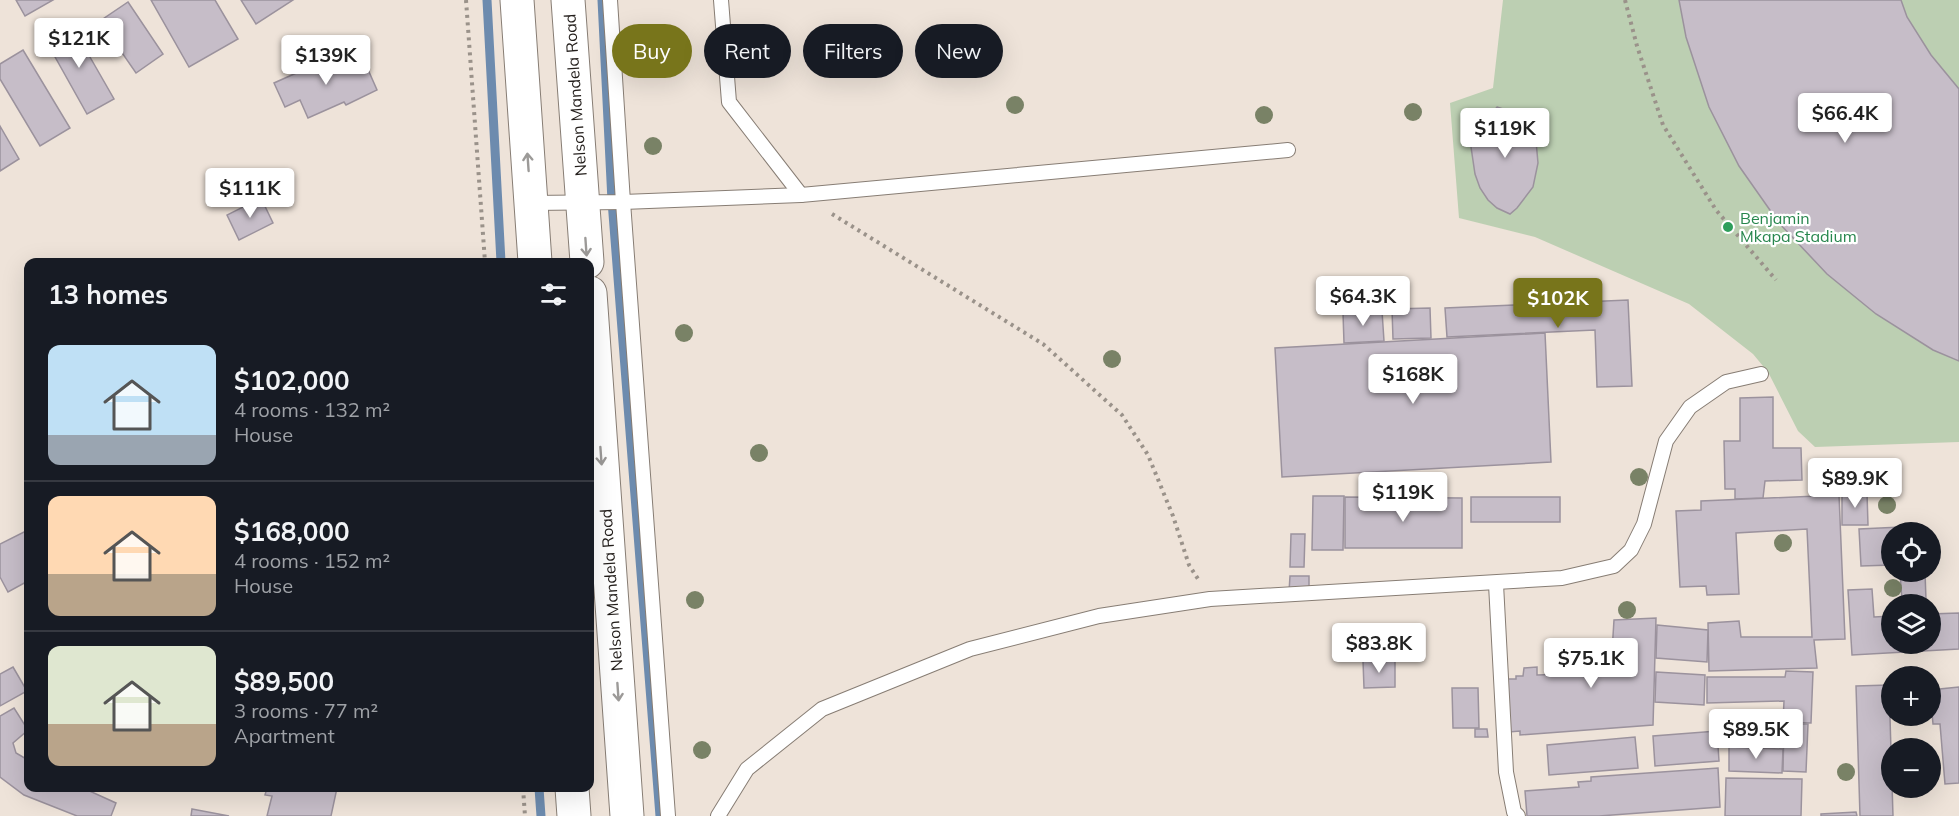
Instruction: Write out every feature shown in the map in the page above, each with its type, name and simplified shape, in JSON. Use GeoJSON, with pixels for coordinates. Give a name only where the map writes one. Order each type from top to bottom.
{"type":"FeatureCollection","features":[{"type":"Feature","properties":{"kind":"main road"},"geometry":{"type":"LineString","coordinates":[[517,0],[535,258]]}},
{"type":"Feature","properties":{"kind":"main road","name":"Nelson Mandela Road"},"geometry":{"type":"LineString","coordinates":[[568,0],[587,258]]}},
{"type":"Feature","properties":{"kind":"main road","name":"Nelson Mandela Road"},"geometry":{"type":"LineString","coordinates":[[594,350],[627,816]]}},
{"type":"Feature","properties":{"kind":"main road"},"geometry":{"type":"LineString","coordinates":[[572,792],[574,816]]}},
{"type":"Feature","properties":{"kind":"lane"},"geometry":{"type":"LineString","coordinates":[[610,0],[668,816]]}},
{"type":"Feature","properties":{"kind":"lane"},"geometry":{"type":"LineString","coordinates":[[721,0],[729,102],[801,195]]}},
{"type":"Feature","properties":{"kind":"lane"},"geometry":{"type":"LineString","coordinates":[[531,203],[801,195],[1288,150]]}},
{"type":"Feature","properties":{"kind":"lane"},"geometry":{"type":"LineString","coordinates":[[718,816],[747,770],[822,709],[970,649],[1099,616],[1210,599],[1496,584],[1562,578],[1614,566],[1631,550],[1644,524],[1666,441],[1690,407],[1726,382],[1761,374]]}},
{"type":"Feature","properties":{"kind":"lane"},"geometry":{"type":"LineString","coordinates":[[1496,584],[1506,772],[1514,812],[1518,816]]}},
{"type":"Feature","properties":{"kind":"path"},"geometry":{"type":"LineString","coordinates":[[466,0],[485,258]]}},
{"type":"Feature","properties":{"kind":"path"},"geometry":{"type":"LineString","coordinates":[[1625,0],[1637,46],[1663,125],[1716,210],[1776,280]]}},
{"type":"Feature","properties":{"kind":"path"},"geometry":{"type":"LineString","coordinates":[[801,195],[1043,344],[1122,415],[1148,455],[1173,516],[1189,565],[1210,599]]}},
{"type":"Feature","properties":{"kind":"path"},"geometry":{"type":"LineString","coordinates":[[523,792],[525,816]]}},
{"type":"Feature","properties":{"kind":"green space","name":"Benjamin Mkapa Stadium"},"geometry":{"type":"Polygon","coordinates":[[[1503,0],[1959,0],[1959,442],[1815,447],[1798,431],[1768,372],[1753,354],[1689,304],[1535,237],[1459,218],[1450,103],[1493,88],[1503,0]]]}},
{"type":"Feature","properties":{"kind":"building"},"geometry":{"type":"Polygon","coordinates":[[[16,0],[53,0],[25,16],[16,0]]]}},
{"type":"Feature","properties":{"kind":"building"},"geometry":{"type":"Polygon","coordinates":[[[151,0],[215,0],[238,39],[189,67],[151,0]]]}},
{"type":"Feature","properties":{"kind":"building"},"geometry":{"type":"Polygon","coordinates":[[[241,0],[293,0],[256,24],[241,0]]]}},
{"type":"Feature","properties":{"kind":"building"},"geometry":{"type":"Polygon","coordinates":[[[1679,0],[1901,0],[1907,17],[1931,55],[1959,89],[1959,361],[1933,350],[1876,314],[1827,274],[1779,223],[1739,166],[1709,107],[1686,37],[1679,0]]]}},
{"type":"Feature","properties":{"kind":"building"},"geometry":{"type":"Polygon","coordinates":[[[128,2],[163,54],[136,73],[100,21],[128,2]]]}},
{"type":"Feature","properties":{"kind":"building"},"geometry":{"type":"Polygon","coordinates":[[[71,24],[114,99],[87,114],[45,39],[71,24]]]}},
{"type":"Feature","properties":{"kind":"building"},"geometry":{"type":"Polygon","coordinates":[[[23,50],[70,128],[40,146],[0,79],[0,64],[23,50]]]}},
{"type":"Feature","properties":{"kind":"building"},"geometry":{"type":"Polygon","coordinates":[[[341,53],[350,73],[366,65],[377,90],[346,105],[344,102],[308,118],[300,100],[285,107],[274,83],[341,53]]]}},
{"type":"Feature","properties":{"kind":"building"},"geometry":{"type":"Polygon","coordinates":[[[1497,107],[1512,112],[1522,119],[1531,129],[1536,141],[1538,163],[1533,187],[1510,214],[1497,208],[1480,188],[1475,174],[1471,147],[1475,133],[1497,107]]]}},
{"type":"Feature","properties":{"kind":"building"},"geometry":{"type":"Polygon","coordinates":[[[0,126],[19,159],[0,171],[0,126]]]}},
{"type":"Feature","properties":{"kind":"building"},"geometry":{"type":"Polygon","coordinates":[[[261,198],[273,223],[239,240],[227,215],[261,198]]]}},
{"type":"Feature","properties":{"kind":"building"},"geometry":{"type":"Polygon","coordinates":[[[1628,300],[1632,386],[1597,387],[1595,330],[1447,337],[1445,308],[1628,300]]]}},
{"type":"Feature","properties":{"kind":"building"},"geometry":{"type":"Polygon","coordinates":[[[1430,308],[1431,338],[1393,339],[1392,309],[1430,308]]]}},
{"type":"Feature","properties":{"kind":"building"},"geometry":{"type":"Polygon","coordinates":[[[1382,311],[1384,341],[1344,343],[1343,313],[1382,311]]]}},
{"type":"Feature","properties":{"kind":"building"},"geometry":{"type":"Polygon","coordinates":[[[1545,333],[1551,462],[1282,477],[1275,348],[1545,333]]]}},
{"type":"Feature","properties":{"kind":"building"},"geometry":{"type":"Polygon","coordinates":[[[1773,397],[1773,448],[1801,448],[1802,480],[1765,481],[1763,498],[1735,499],[1735,489],[1725,489],[1724,441],[1740,441],[1740,398],[1773,397]]]}},
{"type":"Feature","properties":{"kind":"building"},"geometry":{"type":"Polygon","coordinates":[[[1842,493],[1867,493],[1868,525],[1842,525],[1842,493]]]}},
{"type":"Feature","properties":{"kind":"building"},"geometry":{"type":"Polygon","coordinates":[[[1839,495],[1845,639],[1814,640],[1817,668],[1709,671],[1708,623],[1739,621],[1741,637],[1812,637],[1807,529],[1736,533],[1739,594],[1707,595],[1706,586],[1680,587],[1676,511],[1701,510],[1701,501],[1839,495]]]}},
{"type":"Feature","properties":{"kind":"building"},"geometry":{"type":"Polygon","coordinates":[[[1313,496],[1344,496],[1343,550],[1312,550],[1313,496]]]}},
{"type":"Feature","properties":{"kind":"building"},"geometry":{"type":"Polygon","coordinates":[[[1345,497],[1462,498],[1462,548],[1345,548],[1345,497]]]}},
{"type":"Feature","properties":{"kind":"building"},"geometry":{"type":"Polygon","coordinates":[[[1471,497],[1560,497],[1560,522],[1471,522],[1471,497]]]}},
{"type":"Feature","properties":{"kind":"building"},"geometry":{"type":"Polygon","coordinates":[[[1881,528],[1881,565],[1861,566],[1859,529],[1881,528]]]}},
{"type":"Feature","properties":{"kind":"building"},"geometry":{"type":"Polygon","coordinates":[[[24,532],[24,583],[8,592],[0,577],[0,544],[24,532]]]}},
{"type":"Feature","properties":{"kind":"building"},"geometry":{"type":"Polygon","coordinates":[[[1291,534],[1305,534],[1304,567],[1290,567],[1291,534]]]}},
{"type":"Feature","properties":{"kind":"building"},"geometry":{"type":"Polygon","coordinates":[[[1290,576],[1309,576],[1309,592],[1289,592],[1290,576]]]}},
{"type":"Feature","properties":{"kind":"building"},"geometry":{"type":"Polygon","coordinates":[[[1901,582],[1925,582],[1926,594],[1902,594],[1901,582]]]}},
{"type":"Feature","properties":{"kind":"building"},"geometry":{"type":"Polygon","coordinates":[[[1872,589],[1874,617],[1881,617],[1881,653],[1852,655],[1848,590],[1872,589]]]}},
{"type":"Feature","properties":{"kind":"building"},"geometry":{"type":"Polygon","coordinates":[[[1959,613],[1959,649],[1941,650],[1941,614],[1959,613]]]}},
{"type":"Feature","properties":{"kind":"building"},"geometry":{"type":"Polygon","coordinates":[[[1656,618],[1653,725],[1520,735],[1520,731],[1509,732],[1507,679],[1523,676],[1524,668],[1537,667],[1537,675],[1600,673],[1600,668],[1611,668],[1614,620],[1656,618]]]}},
{"type":"Feature","properties":{"kind":"building"},"geometry":{"type":"Polygon","coordinates":[[[1657,625],[1708,630],[1707,662],[1656,658],[1657,625]]]}},
{"type":"Feature","properties":{"kind":"building"},"geometry":{"type":"Polygon","coordinates":[[[1395,660],[1395,687],[1364,688],[1363,661],[1395,660]]]}},
{"type":"Feature","properties":{"kind":"building"},"geometry":{"type":"Polygon","coordinates":[[[13,667],[24,686],[24,693],[0,706],[0,674],[13,667]]]}},
{"type":"Feature","properties":{"kind":"building"},"geometry":{"type":"Polygon","coordinates":[[[1786,671],[1813,672],[1811,723],[1783,722],[1784,701],[1707,703],[1707,677],[1785,677],[1786,671]]]}},
{"type":"Feature","properties":{"kind":"building"},"geometry":{"type":"Polygon","coordinates":[[[1656,672],[1705,675],[1704,705],[1655,702],[1656,672]]]}},
{"type":"Feature","properties":{"kind":"building"},"geometry":{"type":"Polygon","coordinates":[[[1881,685],[1881,726],[1890,726],[1891,738],[1881,738],[1881,798],[1892,798],[1893,816],[1860,816],[1856,686],[1881,685]]]}},
{"type":"Feature","properties":{"kind":"building"},"geometry":{"type":"Polygon","coordinates":[[[1959,687],[1959,783],[1945,784],[1940,726],[1941,689],[1959,687]]]}},
{"type":"Feature","properties":{"kind":"building"},"geometry":{"type":"Polygon","coordinates":[[[1452,688],[1478,688],[1479,728],[1453,728],[1452,688]]]}},
{"type":"Feature","properties":{"kind":"building"},"geometry":{"type":"Polygon","coordinates":[[[14,708],[24,724],[24,733],[13,743],[16,753],[24,758],[24,792],[92,792],[116,803],[111,816],[77,816],[24,795],[0,777],[0,716],[14,708]]]}},
{"type":"Feature","properties":{"kind":"building"},"geometry":{"type":"Polygon","coordinates":[[[1726,713],[1782,713],[1782,736],[1726,736],[1726,713]]]}},
{"type":"Feature","properties":{"kind":"building"},"geometry":{"type":"Polygon","coordinates":[[[1784,724],[1808,724],[1806,772],[1783,771],[1784,724]]]}},
{"type":"Feature","properties":{"kind":"building"},"geometry":{"type":"Polygon","coordinates":[[[1475,729],[1487,729],[1488,737],[1475,737],[1475,729]]]}},
{"type":"Feature","properties":{"kind":"building"},"geometry":{"type":"Polygon","coordinates":[[[1717,731],[1719,761],[1655,766],[1653,736],[1717,731]]]}},
{"type":"Feature","properties":{"kind":"building"},"geometry":{"type":"Polygon","coordinates":[[[1635,737],[1638,768],[1549,775],[1547,745],[1635,737]]]}},
{"type":"Feature","properties":{"kind":"building"},"geometry":{"type":"Polygon","coordinates":[[[1729,747],[1783,749],[1782,773],[1729,771],[1729,747]]]}},
{"type":"Feature","properties":{"kind":"building"},"geometry":{"type":"Polygon","coordinates":[[[1718,768],[1720,807],[1599,816],[1527,816],[1525,791],[1579,787],[1578,782],[1591,781],[1591,777],[1718,768]]]}},
{"type":"Feature","properties":{"kind":"building"},"geometry":{"type":"Polygon","coordinates":[[[1726,778],[1802,779],[1801,816],[1725,816],[1726,778]]]}},
{"type":"Feature","properties":{"kind":"building"},"geometry":{"type":"Polygon","coordinates":[[[266,792],[336,792],[331,816],[267,816],[272,796],[265,795],[266,792]]]}},
{"type":"Feature","properties":{"kind":"building"},"geometry":{"type":"Polygon","coordinates":[[[192,809],[229,816],[191,816],[192,809]]]}},
{"type":"Feature","properties":{"kind":"building"},"geometry":{"type":"Polygon","coordinates":[[[1856,812],[1857,816],[1821,816],[1821,814],[1856,812]]]}},
{"type":"Feature","properties":{"kind":"waterway"},"geometry":{"type":"LineString","coordinates":[[487,0],[501,258]]}},
{"type":"Feature","properties":{"kind":"waterway"},"geometry":{"type":"LineString","coordinates":[[602,0],[612,201],[660,816]]}},
{"type":"Feature","properties":{"kind":"waterway"},"geometry":{"type":"LineString","coordinates":[[539,792],[541,816]]}},
{"type":"Feature","properties":{"kind":"place","name":"Benjamin Mkapa Stadium"},"geometry":{"type":"Point","coordinates":[1728,227]}}]}
